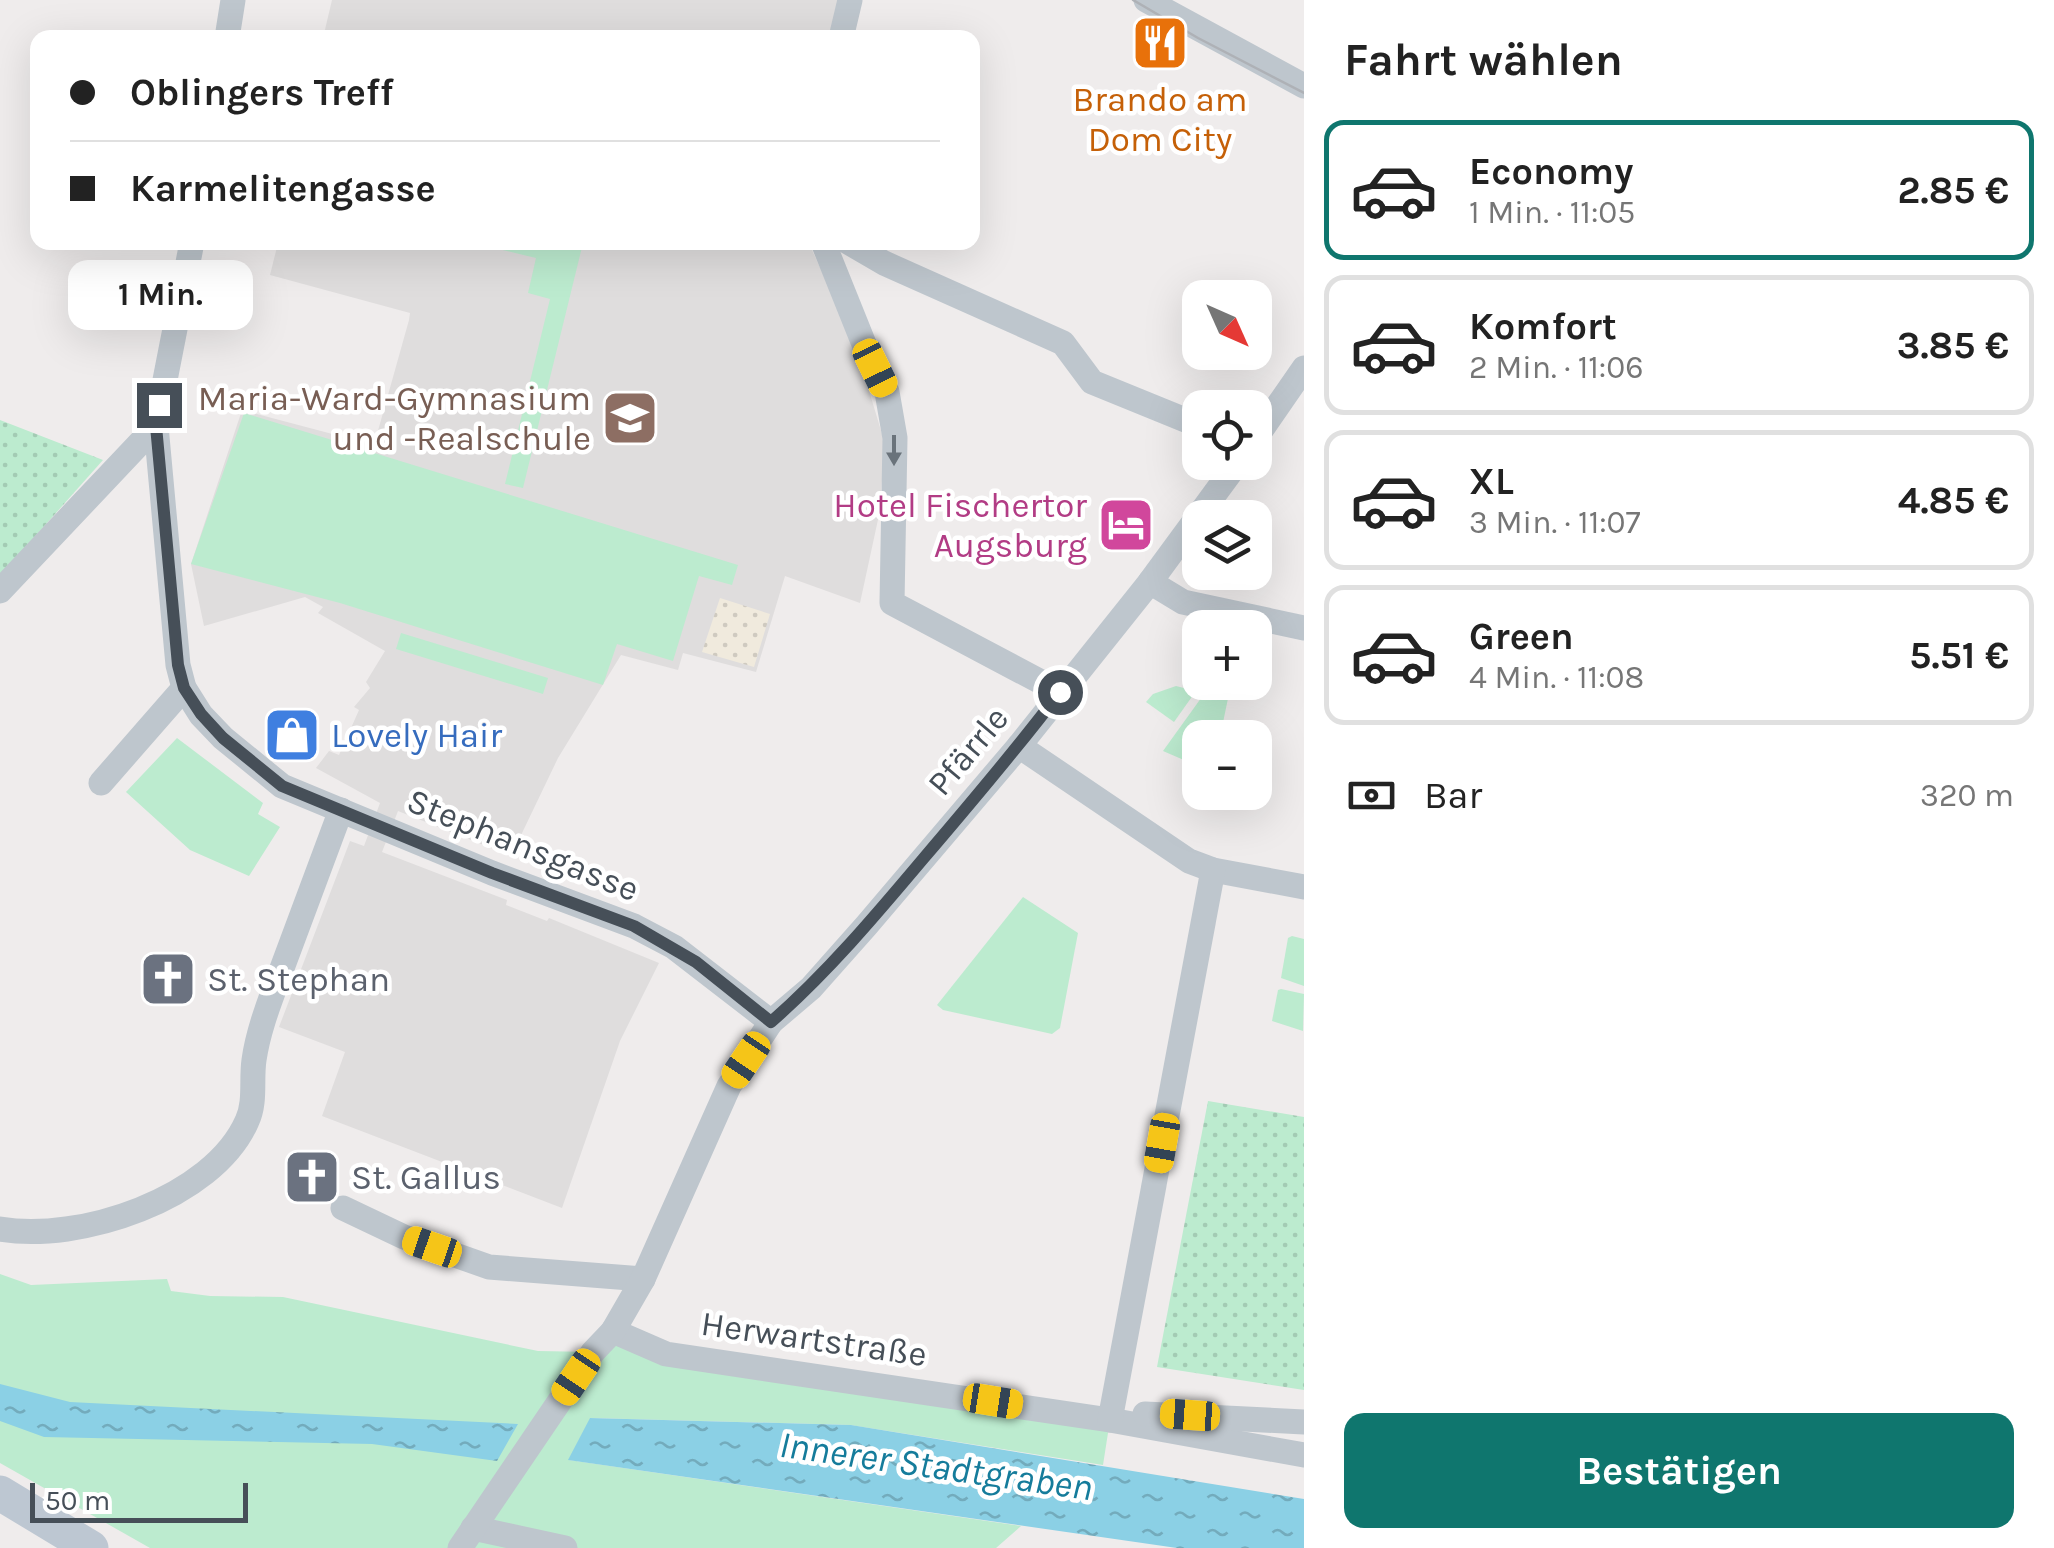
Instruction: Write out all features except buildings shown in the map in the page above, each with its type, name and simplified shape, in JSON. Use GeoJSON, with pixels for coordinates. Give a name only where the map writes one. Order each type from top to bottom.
{"type":"FeatureCollection","features":[{"type":"Feature","properties":{"kind":"street"},"geometry":{"type":"LineString","coordinates":[[228,30],[233,0]]}},
{"type":"Feature","properties":{"kind":"street"},"geometry":{"type":"LineString","coordinates":[[843,30],[850,0]]}},
{"type":"Feature","properties":{"kind":"street"},"geometry":{"type":"LineString","coordinates":[[1146,0],[1304,86]]}},
{"type":"Feature","properties":{"kind":"street"},"geometry":{"type":"LineString","coordinates":[[101,783],[184,688],[176,643],[156,426],[190,250]]}},
{"type":"Feature","properties":{"kind":"street"},"geometry":{"type":"LineString","coordinates":[[827,250],[887,392],[895,438],[892,603],[1060,692]]}},
{"type":"Feature","properties":{"kind":"street"},"geometry":{"type":"LineString","coordinates":[[862,250],[1063,343],[1092,382],[1182,419]]}},
{"type":"Feature","properties":{"kind":"street"},"geometry":{"type":"LineString","coordinates":[[1272,414],[1304,368]]}},
{"type":"Feature","properties":{"kind":"street"},"geometry":{"type":"LineString","coordinates":[[0,591],[156,426]]}},
{"type":"Feature","properties":{"kind":"street","name":"Pfärrle"},"geometry":{"type":"LineString","coordinates":[[467,1538],[593,1352],[613,1331],[644,1279],[729,1086],[771,1022],[810,988],[866,926],[1020,746],[1225,480]]}},
{"type":"Feature","properties":{"kind":"street"},"geometry":{"type":"LineString","coordinates":[[1150,582],[1184,602],[1304,628]]}},
{"type":"Feature","properties":{"kind":"street","name":"Stephansgasse"},"geometry":{"type":"LineString","coordinates":[[184,688],[212,726],[282,786],[492,873],[634,926],[674,947],[771,1022]]}},
{"type":"Feature","properties":{"kind":"street"},"geometry":{"type":"LineString","coordinates":[[1020,746],[1189,861],[1213,870],[1304,886]]}},
{"type":"Feature","properties":{"kind":"street"},"geometry":{"type":"LineString","coordinates":[[0,1229],[61,1232],[142,1210],[178,1192],[230,1146],[248,1120],[260,1026],[341,810]]}},
{"type":"Feature","properties":{"kind":"street"},"geometry":{"type":"LineString","coordinates":[[1213,870],[1114,1419],[1152,1412],[1304,1422]]}},
{"type":"Feature","properties":{"kind":"street"},"geometry":{"type":"LineString","coordinates":[[343,1208],[404,1237],[489,1267],[644,1279]]}},
{"type":"Feature","properties":{"kind":"street","name":"Herwartstraße"},"geometry":{"type":"LineString","coordinates":[[613,1331],[666,1354],[1114,1419],[1304,1455]]}},
{"type":"Feature","properties":{"kind":"street"},"geometry":{"type":"LineString","coordinates":[[0,1493],[91,1548]]}},
{"type":"Feature","properties":{"kind":"street"},"geometry":{"type":"LineString","coordinates":[[467,1538],[565,1548]]}},
{"type":"Feature","properties":{"kind":"shaded area"},"geometry":{"type":"Polygon","coordinates":[[[332,0],[841,0],[834,30],[325,30],[332,0]]]}},
{"type":"Feature","properties":{"kind":"shaded area"},"geometry":{"type":"Polygon","coordinates":[[[276,250],[812,250],[855,344],[885,444],[879,515],[860,603],[785,576],[756,672],[683,653],[678,670],[621,655],[558,758],[511,856],[398,811],[382,852],[507,900],[506,905],[547,921],[549,918],[659,963],[620,1041],[562,1208],[322,1116],[345,1052],[279,1027],[350,841],[364,846],[380,803],[316,768],[329,751],[339,755],[359,710],[354,707],[370,688],[366,682],[385,651],[318,613],[323,607],[305,597],[204,626],[191,564],[242,410],[374,445],[410,313],[270,275],[276,250]]]}},
{"type":"Feature","properties":{"kind":"green space"},"geometry":{"type":"Polygon","coordinates":[[[502,250],[581,250],[523,488],[505,484],[550,299],[528,293],[536,258],[502,250]]]}},
{"type":"Feature","properties":{"kind":"green space"},"geometry":{"type":"Polygon","coordinates":[[[244,413],[738,565],[732,585],[699,576],[673,661],[617,644],[603,685],[340,603],[191,564],[244,413]]]}},
{"type":"Feature","properties":{"kind":"green space"},"geometry":{"type":"Polygon","coordinates":[[[0,420],[103,460],[0,576],[0,420]]]}},
{"type":"Feature","properties":{"kind":"green space"},"geometry":{"type":"Polygon","coordinates":[[[401,633],[548,678],[543,694],[396,649],[401,633]]]}},
{"type":"Feature","properties":{"kind":"green space"},"geometry":{"type":"Polygon","coordinates":[[[1176,686],[1182,688],[1182,700],[1190,700],[1174,722],[1146,702],[1153,694],[1176,686]]]}},
{"type":"Feature","properties":{"kind":"green space"},"geometry":{"type":"Polygon","coordinates":[[[1200,700],[1228,700],[1224,720],[1185,720],[1200,700]]]}},
{"type":"Feature","properties":{"kind":"green space"},"geometry":{"type":"Polygon","coordinates":[[[1182,725],[1182,759],[1163,751],[1182,725]]]}},
{"type":"Feature","properties":{"kind":"green space"},"geometry":{"type":"Polygon","coordinates":[[[177,738],[263,803],[258,814],[280,827],[249,876],[190,850],[126,792],[177,738]]]}},
{"type":"Feature","properties":{"kind":"green space"},"geometry":{"type":"Polygon","coordinates":[[[1023,897],[1078,933],[1060,1028],[1052,1034],[943,1010],[937,1005],[1023,897]]]}},
{"type":"Feature","properties":{"kind":"green space"},"geometry":{"type":"Polygon","coordinates":[[[1288,938],[1304,939],[1304,986],[1281,978],[1288,938]]]}},
{"type":"Feature","properties":{"kind":"green space"},"geometry":{"type":"Polygon","coordinates":[[[1281,989],[1304,994],[1303,1031],[1272,1021],[1281,989]]]}},
{"type":"Feature","properties":{"kind":"green space"},"geometry":{"type":"Polygon","coordinates":[[[1208,1101],[1304,1117],[1304,1390],[1157,1367],[1208,1101]]]}},
{"type":"Feature","properties":{"kind":"green space"},"geometry":{"type":"Polygon","coordinates":[[[0,1274],[31,1285],[167,1279],[171,1291],[283,1297],[538,1351],[593,1352],[613,1331],[666,1354],[1110,1420],[1103,1465],[850,1425],[591,1418],[569,1460],[1021,1526],[996,1548],[150,1548],[0,1463],[0,1274]]]}},
{"type":"Feature","properties":{"kind":"sand"},"geometry":{"type":"Polygon","coordinates":[[[720,598],[770,614],[754,667],[702,652],[720,598]]]}},
{"type":"Feature","properties":{"kind":"water"},"geometry":{"type":"Polygon","coordinates":[[[0,1384],[70,1402],[518,1424],[497,1461],[372,1444],[44,1437],[0,1421],[0,1384]]]}},
{"type":"Feature","properties":{"kind":"water","name":"Innerer Stadtgraben"},"geometry":{"type":"Polygon","coordinates":[[[590,1418],[851,1425],[1304,1499],[1304,1548],[1177,1548],[568,1460],[590,1418]]]}},
{"type":"Feature","properties":{"kind":"tram line"},"geometry":{"type":"LineString","coordinates":[[1133,0],[1304,93]]}},
{"type":"Feature","properties":{"kind":"place","name":"Brando am Dom City"},"geometry":{"type":"Point","coordinates":[1160,43]}},
{"type":"Feature","properties":{"kind":"place","name":"Maria-Ward-Gymnasium und -Realschule"},"geometry":{"type":"Point","coordinates":[630,418]}},
{"type":"Feature","properties":{"kind":"place","name":"Hotel Fischertor Augsburg"},"geometry":{"type":"Point","coordinates":[1126,525]}},
{"type":"Feature","properties":{"kind":"place","name":"Lovely Hair"},"geometry":{"type":"Point","coordinates":[292,735]}},
{"type":"Feature","properties":{"kind":"place","name":"St. Stephan"},"geometry":{"type":"Point","coordinates":[168,979]}},
{"type":"Feature","properties":{"kind":"place","name":"St. Gallus"},"geometry":{"type":"Point","coordinates":[312,1177]}},
{"type":"Feature","properties":{"kind":"route"},"geometry":{"type":"LineString","coordinates":[[159,405],[156,426],[178,665],[184,688],[223,738],[282,786],[492,873],[634,926],[674,947],[717,977],[771,1022],[810,988],[866,926],[1020,746],[1060,692]]}}]}
